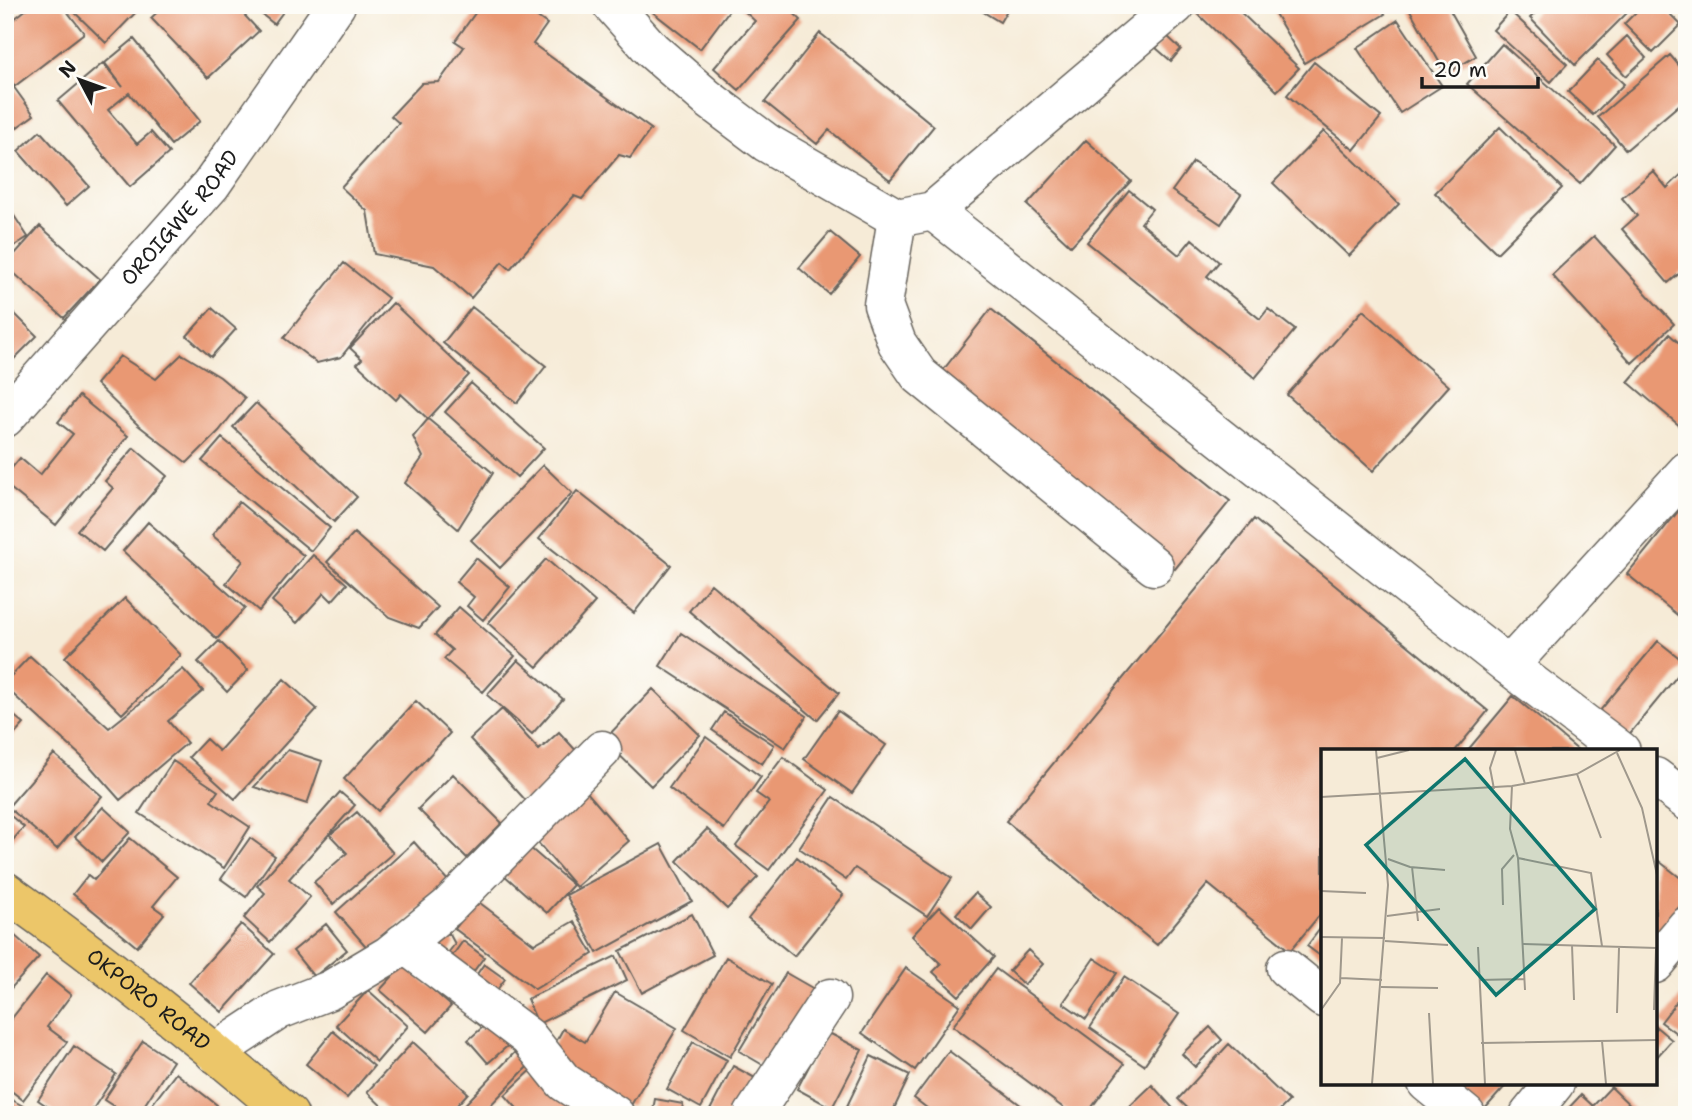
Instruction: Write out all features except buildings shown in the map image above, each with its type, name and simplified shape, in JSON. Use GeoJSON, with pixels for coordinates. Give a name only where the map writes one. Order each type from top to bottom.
{"type":"FeatureCollection","features":[{"type":"Feature","properties":{"kind":"main road","name":"OKPORO ROAD"},"geometry":{"type":"LineString","coordinates":[[5,891],[50,923],[289,1115]]}},
{"type":"Feature","properties":{"kind":"street","name":"OROIGWE ROAD"},"geometry":{"type":"LineString","coordinates":[[5,418],[211,184],[336,5]]}},
{"type":"Feature","properties":{"kind":"street"},"geometry":{"type":"LineString","coordinates":[[612,5],[652,50],[707,98],[767,144],[915,214],[1618,749]]}},
{"type":"Feature","properties":{"kind":"street"},"geometry":{"type":"LineString","coordinates":[[1154,566],[919,375],[897,343],[883,305],[915,214],[1176,5]]}},
{"type":"Feature","properties":{"kind":"street"},"geometry":{"type":"LineString","coordinates":[[1509,666],[1687,471]]}},
{"type":"Feature","properties":{"kind":"street"},"geometry":{"type":"LineString","coordinates":[[214,1053],[279,1010],[330,990],[389,955],[447,907],[602,750]]}},
{"type":"Feature","properties":{"kind":"street"},"geometry":{"type":"LineString","coordinates":[[1657,778],[1687,801]]}},
{"type":"Feature","properties":{"kind":"street"},"geometry":{"type":"LineString","coordinates":[[1657,962],[1687,926]]}},
{"type":"Feature","properties":{"kind":"street"},"geometry":{"type":"LineString","coordinates":[[403,943],[480,998],[528,1037],[564,1082],[615,1115]]}},
{"type":"Feature","properties":{"kind":"street"},"geometry":{"type":"LineString","coordinates":[[1286,968],[1321,996]]}},
{"type":"Feature","properties":{"kind":"street"},"geometry":{"type":"LineString","coordinates":[[753,1115],[830,998]]}},
{"type":"Feature","properties":{"kind":"street"},"geometry":{"type":"LineString","coordinates":[[1429,1085],[1466,1115]]}},
{"type":"Feature","properties":{"kind":"street"},"geometry":{"type":"LineString","coordinates":[[1529,1115],[1553,1085]]}}]}
